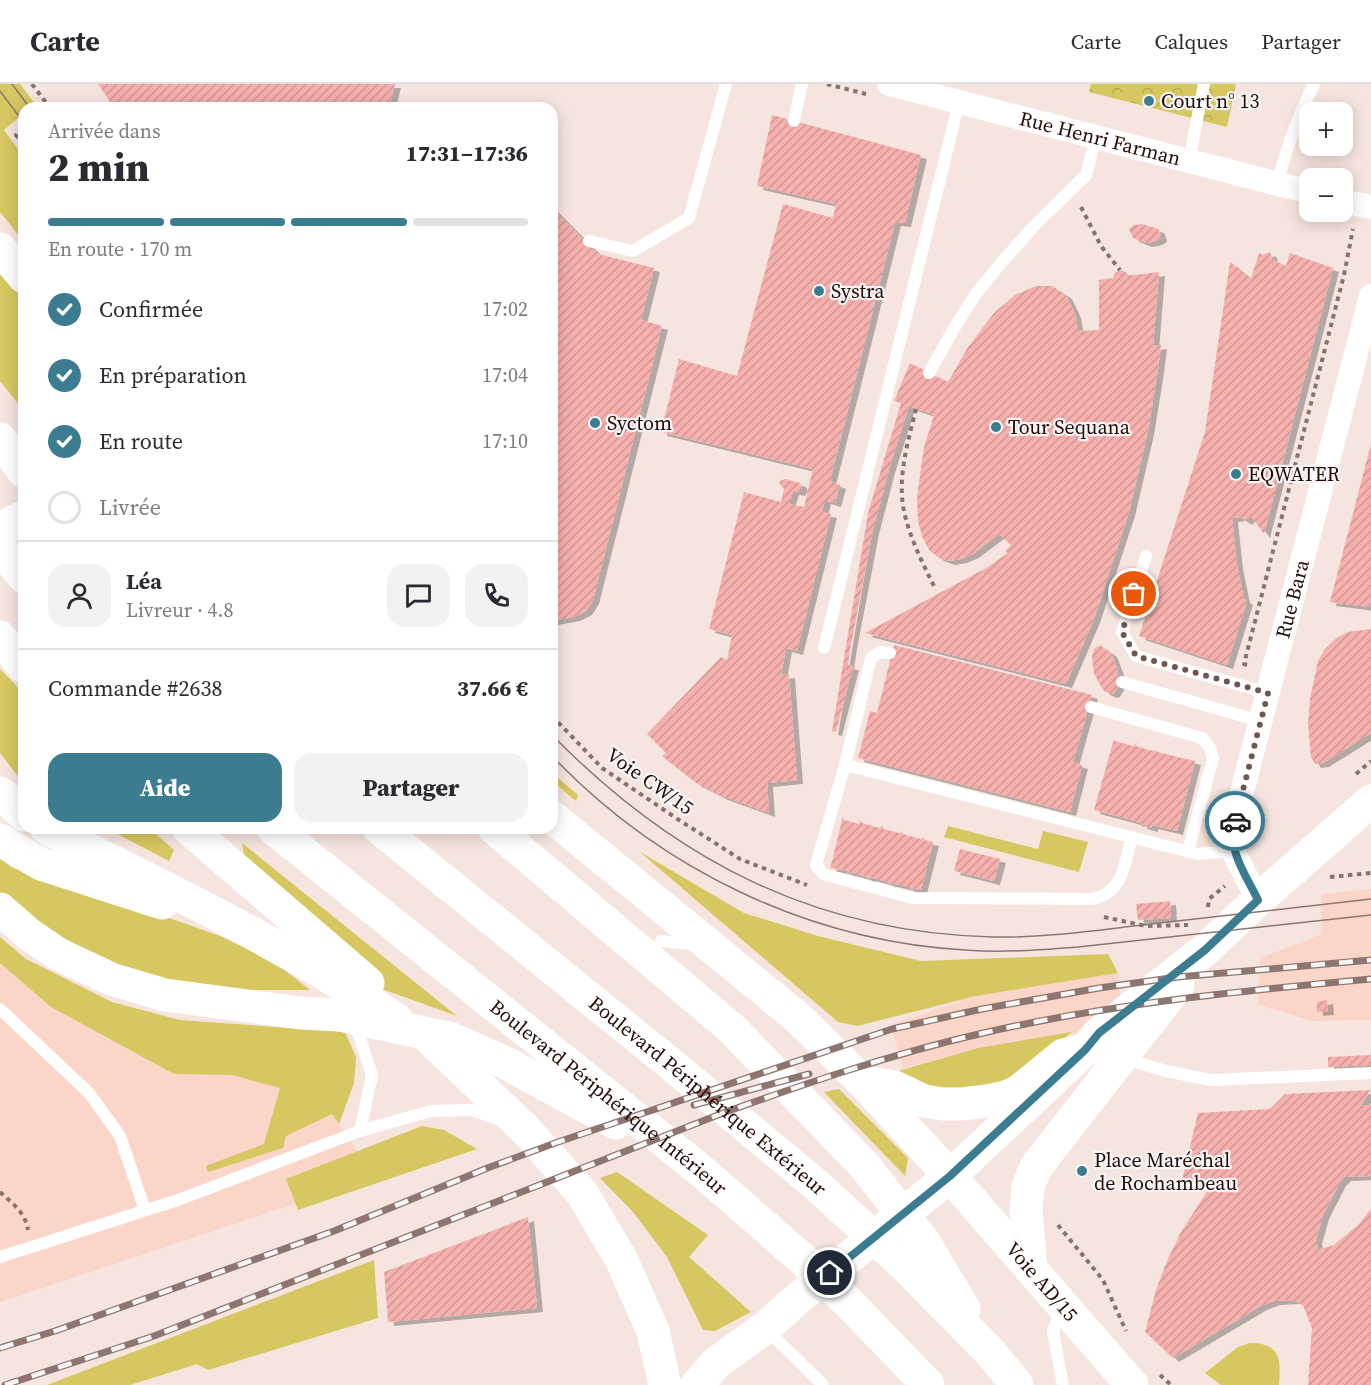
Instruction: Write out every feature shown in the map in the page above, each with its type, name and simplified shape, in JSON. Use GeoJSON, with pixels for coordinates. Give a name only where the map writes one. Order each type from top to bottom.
{"type":"FeatureCollection","features":[{"type":"Feature","properties":{"kind":"main road"},"geometry":{"type":"LineString","coordinates":[[0,249],[18,270]]}},
{"type":"Feature","properties":{"kind":"main road"},"geometry":{"type":"LineString","coordinates":[[0,439],[18,464]]}},
{"type":"Feature","properties":{"kind":"main road"},"geometry":{"type":"LineString","coordinates":[[0,534],[12,522],[18,520]]}},
{"type":"Feature","properties":{"kind":"main road"},"geometry":{"type":"LineString","coordinates":[[0,548],[18,570]]}},
{"type":"Feature","properties":{"kind":"main road"},"geometry":{"type":"LineString","coordinates":[[0,588],[18,572]]}},
{"type":"Feature","properties":{"kind":"main road"},"geometry":{"type":"LineString","coordinates":[[0,637],[18,660]]}},
{"type":"Feature","properties":{"kind":"main road"},"geometry":{"type":"LineString","coordinates":[[0,793],[18,810]]}},
{"type":"Feature","properties":{"kind":"main road"},"geometry":{"type":"LineString","coordinates":[[697,1385],[716,1363],[765,1328],[796,1300],[1105,1054],[1205,950],[1258,900],[1371,801]]}},
{"type":"Feature","properties":{"kind":"main road","name":"Voie AD/15"},"geometry":{"type":"LineString","coordinates":[[558,821],[797,1017],[863,1082],[950,1176],[1132,1385]]}},
{"type":"Feature","properties":{"kind":"main road"},"geometry":{"type":"LineString","coordinates":[[58,834],[244,928],[374,1005],[449,1055]]}},
{"type":"Feature","properties":{"kind":"main road"},"geometry":{"type":"LineString","coordinates":[[195,834],[449,1055],[524,1128],[582,1193],[621,1259],[653,1331],[665,1385]]}},
{"type":"Feature","properties":{"kind":"main road","name":"Boulevard Périphérique Intérieur"},"geometry":{"type":"LineString","coordinates":[[280,834],[699,1169],[800,1257],[857,1311],[928,1385]]}},
{"type":"Feature","properties":{"kind":"main road","name":"Boulevard Périphérique Extérieur"},"geometry":{"type":"LineString","coordinates":[[386,834],[764,1139],[861,1224],[990,1352],[1017,1385]]}},
{"type":"Feature","properties":{"kind":"main road"},"geometry":{"type":"LineString","coordinates":[[501,834],[731,1028],[864,1165],[924,1242],[990,1352]]}},
{"type":"Feature","properties":{"kind":"main road"},"geometry":{"type":"LineString","coordinates":[[0,840],[41,864],[63,872],[244,928]]}},
{"type":"Feature","properties":{"kind":"main road"},"geometry":{"type":"LineString","coordinates":[[0,909],[30,935],[58,954],[111,979],[165,995],[341,1016],[452,1039],[557,1089],[699,1169]]}},
{"type":"Feature","properties":{"kind":"main road"},"geometry":{"type":"LineString","coordinates":[[1031,1269],[1026,1209],[1028,1187],[1036,1167],[1105,1054],[1099,1033],[1205,950]]}},
{"type":"Feature","properties":{"kind":"main road"},"geometry":{"type":"LineString","coordinates":[[863,1082],[895,1087],[908,1095],[933,1103],[962,1104],[1006,1097],[1019,1090],[1063,1055],[1105,1054]]}},
{"type":"Feature","properties":{"kind":"street","name":"Rue Henri Farman"},"geometry":{"type":"LineString","coordinates":[[889,84],[1299,189]]}},
{"type":"Feature","properties":{"kind":"street","name":"Rue Bara"},"geometry":{"type":"LineString","coordinates":[[1258,900],[1233,851],[1231,834],[1371,296]]}},
{"type":"Feature","properties":{"kind":"lane"},"geometry":{"type":"LineString","coordinates":[[589,241],[633,251],[689,218],[726,84]]}},
{"type":"Feature","properties":{"kind":"lane"},"geometry":{"type":"LineString","coordinates":[[794,121],[802,84]]}},
{"type":"Feature","properties":{"kind":"lane"},"geometry":{"type":"LineString","coordinates":[[1189,161],[1204,84]]}},
{"type":"Feature","properties":{"kind":"lane"},"geometry":{"type":"LineString","coordinates":[[1277,184],[1286,152],[1314,84]]}},
{"type":"Feature","properties":{"kind":"lane"},"geometry":{"type":"LineString","coordinates":[[824,648],[958,102]]}},
{"type":"Feature","properties":{"kind":"lane"},"geometry":{"type":"LineString","coordinates":[[929,373],[975,295],[1035,225],[1086,175],[1096,138]]}},
{"type":"Feature","properties":{"kind":"lane"},"geometry":{"type":"LineString","coordinates":[[1146,556],[1122,632],[1136,656],[1271,682]]}},
{"type":"Feature","properties":{"kind":"lane"},"geometry":{"type":"LineString","coordinates":[[890,653],[880,652],[871,658],[845,765],[816,865],[823,874],[912,898],[1092,899],[1104,896],[1113,890],[1120,878],[1132,837]]}},
{"type":"Feature","properties":{"kind":"lane"},"geometry":{"type":"LineString","coordinates":[[1122,682],[1261,721]]}},
{"type":"Feature","properties":{"kind":"lane"},"geometry":{"type":"LineString","coordinates":[[1090,707],[1202,738],[1210,748],[1213,759],[1188,851]]}},
{"type":"Feature","properties":{"kind":"lane"},"geometry":{"type":"LineString","coordinates":[[845,765],[1198,854],[1233,851]]}},
{"type":"Feature","properties":{"kind":"lane"},"geometry":{"type":"LineString","coordinates":[[661,941],[710,946]]}},
{"type":"Feature","properties":{"kind":"lane"},"geometry":{"type":"LineString","coordinates":[[335,981],[359,1031],[372,1075],[360,1131]]}},
{"type":"Feature","properties":{"kind":"lane"},"geometry":{"type":"LineString","coordinates":[[0,1009],[89,1093],[120,1136],[145,1210]]}},
{"type":"Feature","properties":{"kind":"lane"},"geometry":{"type":"LineString","coordinates":[[1105,1054],[1166,1071],[1210,1080],[1371,1073]]}},
{"type":"Feature","properties":{"kind":"lane"},"geometry":{"type":"LineString","coordinates":[[0,1257],[178,1200],[360,1131],[431,1111],[471,1110],[524,1128]]}},
{"type":"Feature","properties":{"kind":"lane"},"geometry":{"type":"LineString","coordinates":[[1063,1306],[1053,1331],[1063,1385]]}},
{"type":"Feature","properties":{"kind":"lane"},"geometry":{"type":"LineString","coordinates":[[765,1328],[823,1385]]}},
{"type":"Feature","properties":{"kind":"path"},"geometry":{"type":"LineString","coordinates":[[32,84],[46,102]]}},
{"type":"Feature","properties":{"kind":"path"},"geometry":{"type":"LineString","coordinates":[[1072,188],[1101,246],[1120,270]]}},
{"type":"Feature","properties":{"kind":"path"},"geometry":{"type":"LineString","coordinates":[[1271,682],[1244,664],[1344,275],[1356,209]]}},
{"type":"Feature","properties":{"kind":"path"},"geometry":{"type":"LineString","coordinates":[[916,409],[906,446],[903,478],[904,510],[916,551],[936,590]]}},
{"type":"Feature","properties":{"kind":"path","name":"Voie CW/15"},"geometry":{"type":"LineString","coordinates":[[558,722],[602,768],[740,859]]}},
{"type":"Feature","properties":{"kind":"path"},"geometry":{"type":"LineString","coordinates":[[0,1192],[18,1208],[26,1219],[28,1233],[25,1249]]}},
{"type":"Feature","properties":{"kind":"path"},"geometry":{"type":"LineString","coordinates":[[1054,1217],[1066,1237],[1090,1263],[1107,1287],[1118,1310]]}},
{"type":"Feature","properties":{"kind":"shaded area"},"geometry":{"type":"Polygon","coordinates":[[[1371,889],[1371,1020],[1311,1021],[1258,1004],[1260,958],[1322,934],[1321,894],[1371,889]]]}},
{"type":"Feature","properties":{"kind":"shaded area"},"geometry":{"type":"Polygon","coordinates":[[[0,963],[51,1007],[174,1074],[232,1075],[322,1099],[375,1177],[0,1302],[0,963]]]}},
{"type":"Feature","properties":{"kind":"shaded area"},"geometry":{"type":"Polygon","coordinates":[[[1118,973],[1123,1026],[979,1048],[903,1068],[891,1025],[976,996],[1118,973]]]}},
{"type":"Feature","properties":{"kind":"green space"},"geometry":{"type":"Polygon","coordinates":[[[0,84],[20,84],[34,102],[18,102],[18,118],[4,130],[18,149],[18,234],[0,212],[0,84]]]}},
{"type":"Feature","properties":{"kind":"green space"},"geometry":{"type":"Polygon","coordinates":[[[1091,84],[1236,84],[1227,127],[1089,92],[1091,84]]]}},
{"type":"Feature","properties":{"kind":"green space"},"geometry":{"type":"Polygon","coordinates":[[[0,271],[18,292],[18,404],[0,381],[0,271]]]}},
{"type":"Feature","properties":{"kind":"green space"},"geometry":{"type":"Polygon","coordinates":[[[0,669],[18,688],[18,776],[0,753],[0,669]]]}},
{"type":"Feature","properties":{"kind":"green space"},"geometry":{"type":"Polygon","coordinates":[[[558,778],[578,795],[576,801],[558,786],[558,778]]]}},
{"type":"Feature","properties":{"kind":"green space"},"geometry":{"type":"Polygon","coordinates":[[[948,826],[1038,849],[1043,831],[1088,842],[1079,872],[944,837],[948,826]]]}},
{"type":"Feature","properties":{"kind":"green space"},"geometry":{"type":"Polygon","coordinates":[[[117,834],[156,834],[174,850],[169,861],[117,834]]]}},
{"type":"Feature","properties":{"kind":"green space"},"geometry":{"type":"Polygon","coordinates":[[[242,843],[457,1016],[382,989],[244,855],[242,843]]]}},
{"type":"Feature","properties":{"kind":"green space"},"geometry":{"type":"Polygon","coordinates":[[[640,852],[744,913],[818,936],[921,961],[1108,954],[1118,973],[976,996],[857,1026],[838,1022],[640,852]]]}},
{"type":"Feature","properties":{"kind":"green space"},"geometry":{"type":"Polygon","coordinates":[[[0,858],[11,867],[41,878],[144,909],[220,936],[276,963],[310,990],[226,990],[147,982],[96,961],[0,895],[0,858]]]}},
{"type":"Feature","properties":{"kind":"green space"},"geometry":{"type":"Polygon","coordinates":[[[0,937],[26,959],[112,1002],[180,1020],[345,1032],[356,1057],[354,1083],[339,1124],[332,1114],[286,1136],[283,1148],[208,1172],[206,1166],[264,1144],[280,1088],[232,1075],[174,1074],[51,1007],[0,963],[0,937]]]}},
{"type":"Feature","properties":{"kind":"green space"},"geometry":{"type":"Polygon","coordinates":[[[1072,1032],[1021,1078],[954,1096],[923,1090],[898,1071],[978,1048],[1072,1032]]]}},
{"type":"Feature","properties":{"kind":"green space"},"geometry":{"type":"Polygon","coordinates":[[[839,1089],[908,1158],[905,1176],[824,1092],[839,1089]]]}},
{"type":"Feature","properties":{"kind":"green space"},"geometry":{"type":"Polygon","coordinates":[[[422,1126],[444,1130],[477,1149],[298,1210],[286,1179],[422,1126]]]}},
{"type":"Feature","properties":{"kind":"green space"},"geometry":{"type":"Polygon","coordinates":[[[617,1172],[708,1235],[689,1257],[751,1312],[715,1331],[703,1330],[667,1257],[633,1212],[600,1178],[617,1172]]]}},
{"type":"Feature","properties":{"kind":"green space"},"geometry":{"type":"Polygon","coordinates":[[[374,1260],[378,1318],[208,1370],[197,1364],[130,1385],[47,1385],[374,1260]]]}},
{"type":"Feature","properties":{"kind":"green space"},"geometry":{"type":"Polygon","coordinates":[[[1250,1343],[1268,1346],[1277,1355],[1280,1368],[1279,1385],[1221,1385],[1205,1373],[1238,1347],[1250,1343]]]}},
{"type":"Feature","properties":{"kind":"building"},"geometry":{"type":"Polygon","coordinates":[[[98,84],[395,84],[390,102],[110,102],[98,84]]]}},
{"type":"Feature","properties":{"kind":"building","name":"Systra"},"geometry":{"type":"Polygon","coordinates":[[[772,115],[921,155],[905,223],[895,222],[830,481],[840,485],[835,503],[825,500],[822,512],[831,514],[797,651],[786,648],[781,675],[789,674],[797,780],[767,783],[769,813],[722,796],[696,783],[662,756],[666,753],[647,734],[721,657],[727,660],[732,635],[709,629],[744,492],[781,502],[784,489],[780,481],[786,479],[800,483],[802,487],[799,492],[793,491],[789,504],[804,507],[813,469],[661,432],[679,359],[737,376],[783,204],[833,218],[836,204],[757,186],[772,115]]]}},
{"type":"Feature","properties":{"kind":"building","name":"Syctom"},"geometry":{"type":"Polygon","coordinates":[[[558,214],[598,254],[654,268],[641,320],[662,326],[593,600],[586,611],[574,617],[558,620],[558,214]]]}},
{"type":"Feature","properties":{"kind":"building"},"geometry":{"type":"Polygon","coordinates":[[[1142,224],[1158,229],[1160,239],[1146,243],[1133,238],[1129,229],[1134,225],[1142,224]]]}},
{"type":"Feature","properties":{"kind":"building","name":"EQWATER"},"geometry":{"type":"Polygon","coordinates":[[[1269,252],[1272,259],[1286,266],[1290,253],[1333,268],[1264,534],[1251,516],[1246,521],[1240,517],[1232,518],[1237,565],[1244,599],[1247,601],[1227,665],[1139,636],[1205,432],[1230,262],[1251,279],[1259,253],[1263,255],[1269,252]]]}},
{"type":"Feature","properties":{"kind":"building"},"geometry":{"type":"Polygon","coordinates":[[[1120,270],[1126,272],[1127,276],[1159,272],[1153,346],[1161,345],[1158,369],[1148,431],[1129,512],[1094,619],[1066,684],[865,633],[988,567],[1008,553],[1005,551],[1011,545],[999,534],[973,554],[949,561],[929,550],[918,521],[917,497],[924,447],[934,415],[909,406],[873,530],[848,665],[853,666],[836,732],[832,731],[868,513],[901,403],[894,401],[910,363],[948,382],[968,347],[994,313],[1015,295],[1036,286],[1052,286],[1066,295],[1075,314],[1078,331],[1099,330],[1099,280],[1113,278],[1120,270]]]}},
{"type":"Feature","properties":{"kind":"building"},"geometry":{"type":"Polygon","coordinates":[[[1371,444],[1371,599],[1369,607],[1330,602],[1371,444]]]}},
{"type":"Feature","properties":{"kind":"building"},"geometry":{"type":"Polygon","coordinates":[[[1371,629],[1371,733],[1323,763],[1315,764],[1311,757],[1308,724],[1310,699],[1318,661],[1325,649],[1338,637],[1348,632],[1371,629]]]}},
{"type":"Feature","properties":{"kind":"building"},"geometry":{"type":"Polygon","coordinates":[[[894,645],[1092,695],[1073,762],[1082,765],[1070,812],[858,758],[870,711],[877,713],[894,645]]]}},
{"type":"Feature","properties":{"kind":"building"},"geometry":{"type":"Polygon","coordinates":[[[1100,645],[1111,653],[1118,671],[1118,686],[1111,694],[1104,691],[1094,674],[1092,657],[1094,649],[1100,645]]]}},
{"type":"Feature","properties":{"kind":"building"},"geometry":{"type":"Polygon","coordinates":[[[1114,739],[1133,746],[1138,742],[1135,746],[1195,761],[1177,831],[1152,825],[1152,828],[1141,825],[1142,822],[1137,823],[1094,810],[1114,739]]]}},
{"type":"Feature","properties":{"kind":"building"},"geometry":{"type":"Polygon","coordinates":[[[843,816],[844,820],[859,824],[860,820],[862,823],[880,828],[883,826],[883,829],[900,833],[902,831],[903,834],[921,839],[924,837],[924,840],[933,842],[921,890],[889,884],[870,877],[869,880],[867,877],[850,872],[848,874],[847,871],[830,869],[843,816]]]}},
{"type":"Feature","properties":{"kind":"building"},"geometry":{"type":"Polygon","coordinates":[[[960,849],[1000,859],[994,881],[954,871],[960,849]]]}},
{"type":"Feature","properties":{"kind":"building"},"geometry":{"type":"Polygon","coordinates":[[[1170,901],[1171,918],[1138,920],[1136,904],[1170,901]]]}},
{"type":"Feature","properties":{"kind":"building"},"geometry":{"type":"Polygon","coordinates":[[[1327,1000],[1328,1011],[1317,1012],[1317,1002],[1327,1000]]]}},
{"type":"Feature","properties":{"kind":"building"},"geometry":{"type":"Polygon","coordinates":[[[1371,1055],[1371,1065],[1328,1067],[1328,1057],[1371,1055]]]}},
{"type":"Feature","properties":{"kind":"building"},"geometry":{"type":"Polygon","coordinates":[[[1370,1090],[1361,1106],[1371,1105],[1371,1176],[1345,1177],[1340,1182],[1323,1215],[1316,1240],[1318,1250],[1334,1245],[1358,1225],[1371,1209],[1371,1385],[1308,1385],[1312,1328],[1303,1305],[1294,1300],[1274,1301],[1261,1306],[1173,1358],[1145,1332],[1156,1290],[1167,1261],[1181,1232],[1213,1182],[1181,1184],[1198,1113],[1270,1109],[1285,1094],[1370,1090]]]}},
{"type":"Feature","properties":{"kind":"building"},"geometry":{"type":"Polygon","coordinates":[[[528,1217],[537,1308],[388,1322],[384,1272],[528,1217]]]}},
{"type":"Feature","properties":{"kind":"tram line"},"geometry":{"type":"LineString","coordinates":[[12,84],[26,102]]}},
{"type":"Feature","properties":{"kind":"tram line"},"geometry":{"type":"LineString","coordinates":[[0,91],[18,115]]}},
{"type":"Feature","properties":{"kind":"tram line"},"geometry":{"type":"LineString","coordinates":[[558,741],[599,779],[648,819],[699,853],[752,881],[808,904],[866,921],[928,932],[993,937],[1032,936],[1371,899]]}},
{"type":"Feature","properties":{"kind":"tram line"},"geometry":{"type":"LineString","coordinates":[[558,762],[594,796],[640,833],[689,865],[740,892],[794,914],[849,932],[907,944],[979,951],[1035,950],[1371,915]]}},
{"type":"Feature","properties":{"kind":"railway"},"geometry":{"type":"LineString","coordinates":[[0,1348],[55,1331],[334,1231],[490,1167],[558,1142],[892,1029],[982,1009],[1099,988],[1178,977],[1371,960]]}},
{"type":"Feature","properties":{"kind":"railway"},"geometry":{"type":"LineString","coordinates":[[5,1385],[154,1336],[723,1113],[882,1060],[979,1034],[1076,1014],[1223,994],[1371,979]]}},
{"type":"Feature","properties":{"kind":"railway"},"geometry":{"type":"LineString","coordinates":[[694,1105],[809,1074]]}},
{"type":"Feature","properties":{"kind":"way so far"},"geometry":{"type":"LineString","coordinates":[[1134,594],[1122,632],[1136,656],[1268,693],[1235,821]]}},
{"type":"Feature","properties":{"kind":"place","name":"Court n° 13"},"geometry":{"type":"Point","coordinates":[1149,101]}},
{"type":"Feature","properties":{"kind":"place","name":"Systra"},"geometry":{"type":"Point","coordinates":[819,291]}},
{"type":"Feature","properties":{"kind":"place","name":"Syctom"},"geometry":{"type":"Point","coordinates":[595,423]}},
{"type":"Feature","properties":{"kind":"place","name":"Tour Sequana"},"geometry":{"type":"Point","coordinates":[996,427]}},
{"type":"Feature","properties":{"kind":"place","name":"EQWATER"},"geometry":{"type":"Point","coordinates":[1236,474]}},
{"type":"Feature","properties":{"kind":"place","name":"Place Maréchal de Rochambeau"},"geometry":{"type":"Point","coordinates":[1082,1171]}},
{"type":"Feature","properties":{"kind":"route"},"geometry":{"type":"LineString","coordinates":[[830,1273],[966,1163],[1085,1050],[1099,1033],[1205,950],[1258,900],[1233,851],[1231,834],[1235,821]]}}]}
